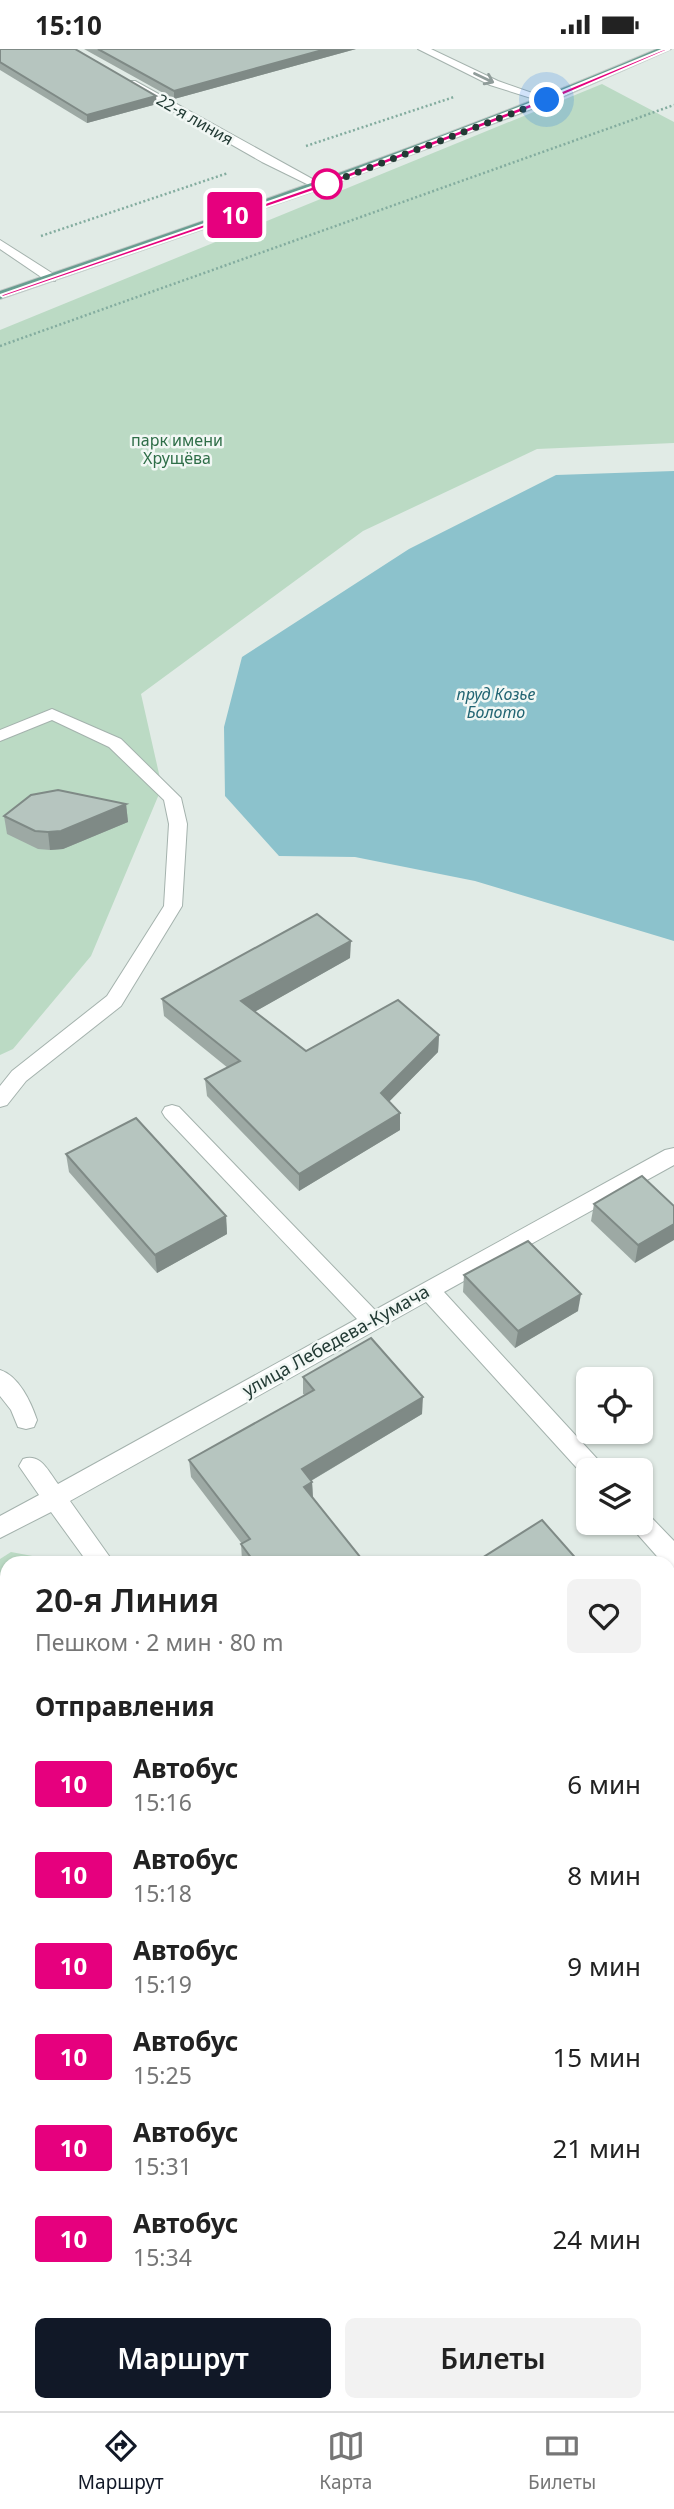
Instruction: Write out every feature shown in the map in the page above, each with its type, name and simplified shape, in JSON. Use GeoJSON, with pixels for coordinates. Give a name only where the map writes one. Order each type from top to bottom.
{"type":"FeatureCollection","features":[{"type":"Feature","properties":{"kind":"main road"},"geometry":{"type":"LineString","coordinates":[[0,295],[319,187],[547,100],[666,49]]}},
{"type":"Feature","properties":{"kind":"street"},"geometry":{"type":"LineString","coordinates":[[423,49],[494,83],[547,100]]}},
{"type":"Feature","properties":{"kind":"street","name":"22-я линия"},"geometry":{"type":"LineString","coordinates":[[120,77],[319,187]]}},
{"type":"Feature","properties":{"kind":"street"},"geometry":{"type":"LineString","coordinates":[[3,246],[51,278]]}},
{"type":"Feature","properties":{"kind":"street"},"geometry":{"type":"LineString","coordinates":[[0,736],[52,714],[115,743],[172,798],[178,824],[173,907],[114,1002],[19,1076],[0,1085]]}},
{"type":"Feature","properties":{"kind":"street"},"geometry":{"type":"LineString","coordinates":[[0,1100],[19,1076]]}},
{"type":"Feature","properties":{"kind":"street"},"geometry":{"type":"LineString","coordinates":[[172,1112],[372,1321]]}},
{"type":"Feature","properties":{"kind":"street","name":"улица Лебедева-Кумача"},"geometry":{"type":"LineString","coordinates":[[0,1528],[428,1289],[673,1156]]}},
{"type":"Feature","properties":{"kind":"street"},"geometry":{"type":"LineString","coordinates":[[428,1289],[582,1458]]}},
{"type":"Feature","properties":{"kind":"street"},"geometry":{"type":"LineString","coordinates":[[0,1379],[21,1406],[26,1420]]}},
{"type":"Feature","properties":{"kind":"street"},"geometry":{"type":"LineString","coordinates":[[31,1467],[97,1556]]}},
{"type":"Feature","properties":{"kind":"street"},"geometry":{"type":"LineString","coordinates":[[653,1535],[672,1556]]}},
{"type":"Feature","properties":{"kind":"path"},"geometry":{"type":"LineString","coordinates":[[3,246],[494,83]]}},
{"type":"Feature","properties":{"kind":"path"},"geometry":{"type":"LineString","coordinates":[[0,346],[674,105]]}},
{"type":"Feature","properties":{"kind":"green space","name":"парк имени Хрущёва"},"geometry":{"type":"Polygon","coordinates":[[[602,84],[674,122],[674,443],[537,449],[363,531],[141,694],[162,787],[91,956],[13,1049],[0,1055],[0,330],[602,84]]]}},
{"type":"Feature","properties":{"kind":"green space"},"geometry":{"type":"Polygon","coordinates":[[[11,1552],[32,1556],[5,1556],[11,1552]]]}},
{"type":"Feature","properties":{"kind":"water","name":"пруд Козье Болото"},"geometry":{"type":"Polygon","coordinates":[[[674,471],[674,941],[475,881],[355,857],[279,856],[225,796],[224,727],[242,657],[409,549],[556,475],[674,471]]]}},
{"type":"Feature","properties":{"kind":"building"},"geometry":{"type":"Polygon","coordinates":[[[0,49],[75,49],[156,96],[87,115],[0,62],[0,49]]]}},
{"type":"Feature","properties":{"kind":"building"},"geometry":{"type":"Polygon","coordinates":[[[98,49],[326,49],[174,91],[98,49]]]}},
{"type":"Feature","properties":{"kind":"building"},"geometry":{"type":"Polygon","coordinates":[[[58,790],[126,804],[61,831],[35,831],[4,816],[31,795],[58,790]]]}},
{"type":"Feature","properties":{"kind":"building"},"geometry":{"type":"Polygon","coordinates":[[[317,914],[351,941],[241,1001],[306,1051],[398,1000],[439,1035],[381,1093],[400,1113],[299,1174],[205,1079],[240,1061],[162,999],[317,914]]]}},
{"type":"Feature","properties":{"kind":"building"},"geometry":{"type":"Polygon","coordinates":[[[136,1118],[226,1216],[155,1255],[66,1154],[136,1118]]]}},
{"type":"Feature","properties":{"kind":"building"},"geometry":{"type":"Polygon","coordinates":[[[642,1176],[674,1206],[674,1224],[638,1245],[594,1204],[642,1176]]]}},
{"type":"Feature","properties":{"kind":"building"},"geometry":{"type":"Polygon","coordinates":[[[528,1241],[581,1294],[518,1331],[464,1275],[528,1241]]]}},
{"type":"Feature","properties":{"kind":"building"},"geometry":{"type":"Polygon","coordinates":[[[371,1338],[423,1397],[302,1469],[312,1482],[304,1487],[359,1556],[250,1556],[241,1544],[250,1539],[189,1460],[314,1390],[303,1377],[371,1338]]]}},
{"type":"Feature","properties":{"kind":"building"},"geometry":{"type":"Polygon","coordinates":[[[542,1520],[574,1556],[485,1556],[542,1520]]]}},
{"type":"Feature","properties":{"kind":"bus line","name":"10"},"geometry":{"type":"LineString","coordinates":[[0,295],[319,187],[547,100],[666,49]]}},
{"type":"Feature","properties":{"kind":"route"},"geometry":{"type":"LineString","coordinates":[[327,184],[319,187],[547,100]]}}]}
